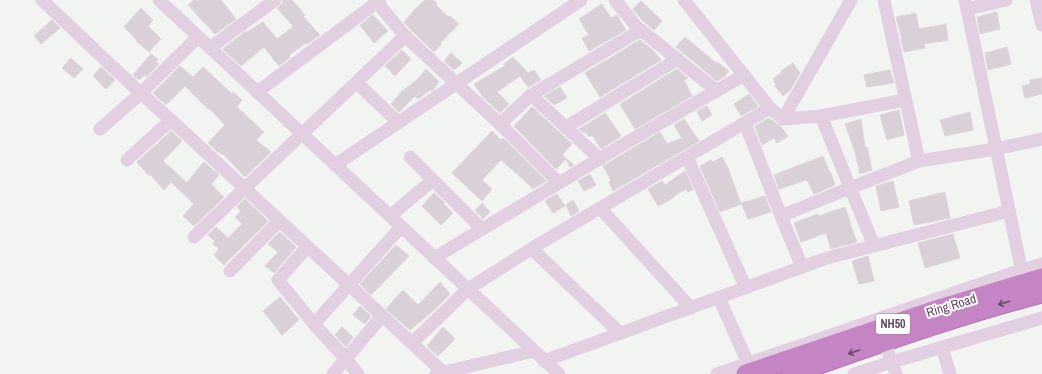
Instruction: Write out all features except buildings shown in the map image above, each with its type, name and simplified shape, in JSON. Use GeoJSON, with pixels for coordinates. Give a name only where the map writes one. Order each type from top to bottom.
{"type":"FeatureCollection","features":[{"type":"Feature","properties":{"kind":"highway","name":"Ring Road"},"geometry":{"type":"LineString","coordinates":[[749,370],[942,308],[1022,277],[1042,278]]}},
{"type":"Feature","properties":{"kind":"highway","name":"Ring Road"},"geometry":{"type":"LineString","coordinates":[[791,374],[916,330],[1042,293]]}},
{"type":"Feature","properties":{"kind":"street"},"geometry":{"type":"LineString","coordinates":[[42,0],[140,94],[171,120],[412,344],[441,373],[534,351]]}},
{"type":"Feature","properties":{"kind":"street"},"geometry":{"type":"LineString","coordinates":[[210,48],[275,0]]}},
{"type":"Feature","properties":{"kind":"street"},"geometry":{"type":"LineString","coordinates":[[335,165],[581,0]]}},
{"type":"Feature","properties":{"kind":"street"},"geometry":{"type":"LineString","coordinates":[[615,0],[636,26],[717,91]]}},
{"type":"Feature","properties":{"kind":"street"},"geometry":{"type":"LineString","coordinates":[[684,0],[770,108],[783,119],[822,116],[906,100]]}},
{"type":"Feature","properties":{"kind":"street"},"geometry":{"type":"LineString","coordinates":[[783,119],[851,0]]}},
{"type":"Feature","properties":{"kind":"street"},"geometry":{"type":"LineString","coordinates":[[884,0],[919,161]]}},
{"type":"Feature","properties":{"kind":"street"},"geometry":{"type":"LineString","coordinates":[[1006,0],[966,4],[1022,277],[1042,264]]}},
{"type":"Feature","properties":{"kind":"street"},"geometry":{"type":"LineString","coordinates":[[1036,0],[1042,25]]}},
{"type":"Feature","properties":{"kind":"street"},"geometry":{"type":"LineString","coordinates":[[257,92],[377,1],[405,36],[500,124],[559,183]]}},
{"type":"Feature","properties":{"kind":"street"},"geometry":{"type":"LineString","coordinates":[[166,2],[198,37],[559,374]]}},
{"type":"Feature","properties":{"kind":"street"},"geometry":{"type":"LineString","coordinates":[[500,124],[531,95],[641,30]]}},
{"type":"Feature","properties":{"kind":"street"},"geometry":{"type":"LineString","coordinates":[[194,237],[405,36]]}},
{"type":"Feature","properties":{"kind":"street"},"geometry":{"type":"LineString","coordinates":[[100,130],[140,94],[198,37]]}},
{"type":"Feature","properties":{"kind":"street"},"geometry":{"type":"LineString","coordinates":[[566,127],[678,59]]}},
{"type":"Feature","properties":{"kind":"street"},"geometry":{"type":"LineString","coordinates":[[434,258],[559,183],[744,76]]}},
{"type":"Feature","properties":{"kind":"street"},"geometry":{"type":"LineString","coordinates":[[357,83],[398,122]]}},
{"type":"Feature","properties":{"kind":"street"},"geometry":{"type":"LineString","coordinates":[[531,95],[600,159]]}},
{"type":"Feature","properties":{"kind":"street"},"geometry":{"type":"LineString","coordinates":[[412,344],[468,289],[600,208],[770,108]]}},
{"type":"Feature","properties":{"kind":"street"},"geometry":{"type":"LineString","coordinates":[[822,116],[874,246]]}},
{"type":"Feature","properties":{"kind":"street"},"geometry":{"type":"LineString","coordinates":[[127,160],[171,120]]}},
{"type":"Feature","properties":{"kind":"street"},"geometry":{"type":"LineString","coordinates":[[745,123],[802,267]]}},
{"type":"Feature","properties":{"kind":"street"},"geometry":{"type":"LineString","coordinates":[[781,216],[919,161],[996,149],[1042,139]]}},
{"type":"Feature","properties":{"kind":"street"},"geometry":{"type":"LineString","coordinates":[[410,157],[482,229]]}},
{"type":"Feature","properties":{"kind":"street"},"geometry":{"type":"LineString","coordinates":[[687,157],[746,288]]}},
{"type":"Feature","properties":{"kind":"street"},"geometry":{"type":"LineString","coordinates":[[390,216],[433,180]]}},
{"type":"Feature","properties":{"kind":"street"},"geometry":{"type":"LineString","coordinates":[[600,208],[691,308]]}},
{"type":"Feature","properties":{"kind":"street"},"geometry":{"type":"LineString","coordinates":[[544,361],[827,258],[1009,211]]}},
{"type":"Feature","properties":{"kind":"street"},"geometry":{"type":"LineString","coordinates":[[230,271],[279,221]]}},
{"type":"Feature","properties":{"kind":"street"},"geometry":{"type":"LineString","coordinates":[[314,324],[401,226]]}},
{"type":"Feature","properties":{"kind":"street"},"geometry":{"type":"LineString","coordinates":[[307,247],[278,280],[358,374]]}},
{"type":"Feature","properties":{"kind":"street"},"geometry":{"type":"LineString","coordinates":[[532,249],[620,333]]}},
{"type":"Feature","properties":{"kind":"street"},"geometry":{"type":"LineString","coordinates":[[717,374],[749,370],[719,298]]}},
{"type":"Feature","properties":{"kind":"street"},"geometry":{"type":"LineString","coordinates":[[333,374],[382,316]]}},
{"type":"Feature","properties":{"kind":"street"},"geometry":{"type":"LineString","coordinates":[[854,374],[894,368],[942,347],[1042,318]]}},
{"type":"Feature","properties":{"kind":"street"},"geometry":{"type":"LineString","coordinates":[[884,342],[894,368]]}},
{"type":"Feature","properties":{"kind":"street"},"geometry":{"type":"LineString","coordinates":[[942,347],[950,374]]}}]}
